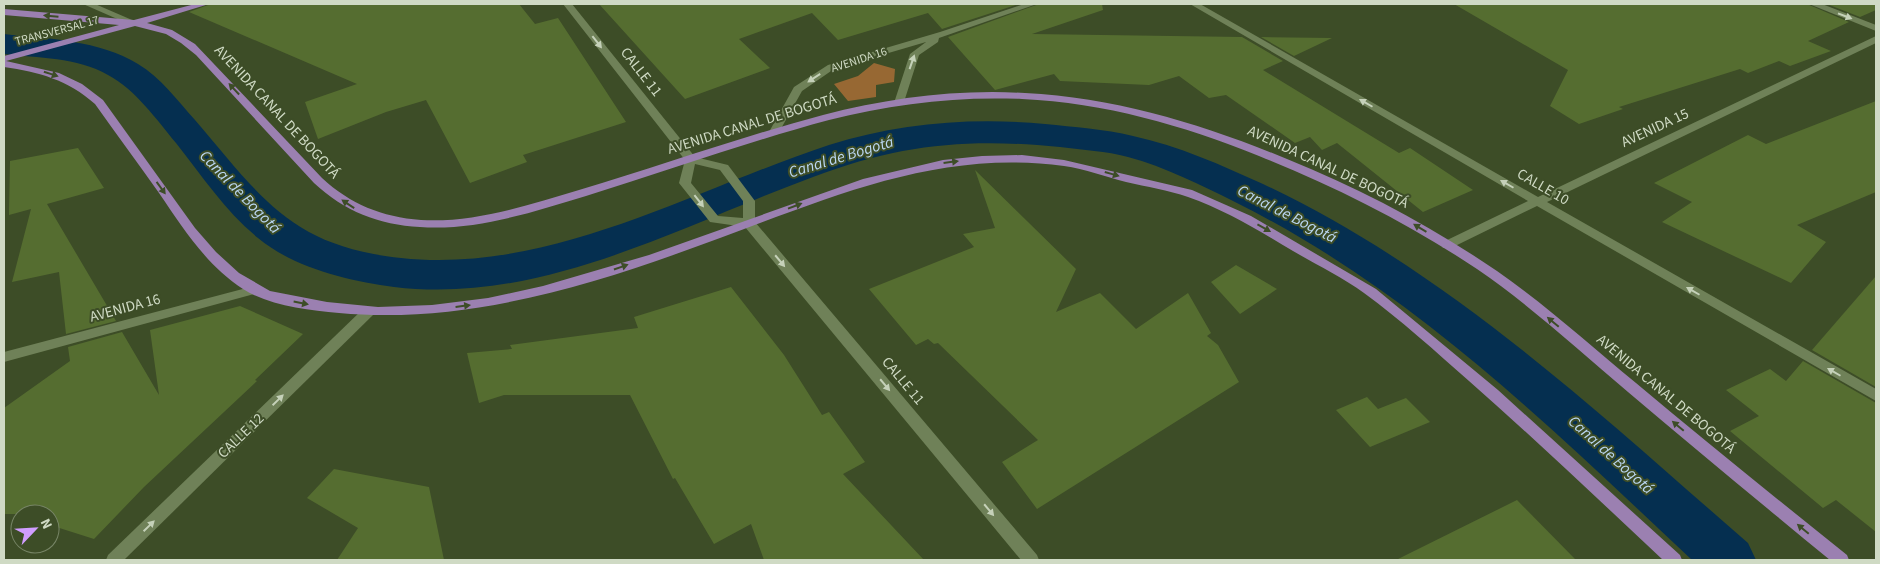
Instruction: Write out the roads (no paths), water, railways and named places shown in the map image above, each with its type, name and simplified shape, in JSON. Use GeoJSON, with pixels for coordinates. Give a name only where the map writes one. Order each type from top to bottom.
{"type":"FeatureCollection","features":[{"type":"Feature","properties":{"kind":"main road","name":"TRANSVERSAL 17"},"geometry":{"type":"LineString","coordinates":[[4,59],[204,4]]}},
{"type":"Feature","properties":{"kind":"main road","name":"AVENIDA CANAL DE BOGOTÁ"},"geometry":{"type":"LineString","coordinates":[[4,12],[134,23],[162,30],[191,44],[325,187],[354,208],[381,217],[424,224],[469,222],[536,206],[690,160],[774,132],[861,109],[899,103],[952,96],[1020,95],[1087,102],[1159,117],[1287,162],[1389,210],[1447,245],[1514,289],[1841,560]]}},
{"type":"Feature","properties":{"kind":"main road"},"geometry":{"type":"LineString","coordinates":[[4,64],[35,68],[59,76],[88,92],[99,102],[203,247],[222,267],[254,290],[301,302],[368,312],[463,306],[514,297],[614,269],[749,223],[872,178],[955,161],[1011,158],[1064,163],[1190,194],[1261,226],[1378,296],[1470,372],[1674,560]]}},
{"type":"Feature","properties":{"kind":"street"},"geometry":{"type":"LineString","coordinates":[[88,4],[134,23]]}},
{"type":"Feature","properties":{"kind":"street","name":"CALLE 11"},"geometry":{"type":"LineString","coordinates":[[567,4],[690,160]]}},
{"type":"Feature","properties":{"kind":"street","name":"AVENIDA 16"},"geometry":{"type":"LineString","coordinates":[[774,132],[798,89],[831,67],[943,34],[1032,4]]}},
{"type":"Feature","properties":{"kind":"street","name":"CALLE 10"},"geometry":{"type":"LineString","coordinates":[[1194,4],[1876,396]]}},
{"type":"Feature","properties":{"kind":"street"},"geometry":{"type":"LineString","coordinates":[[1814,4],[1876,28]]}},
{"type":"Feature","properties":{"kind":"street","name":"AVENIDA 16"},"geometry":{"type":"LineString","coordinates":[[899,103],[915,54],[943,34]]}},
{"type":"Feature","properties":{"kind":"street","name":"AVENIDA 15"},"geometry":{"type":"LineString","coordinates":[[1447,245],[1876,39]]}},
{"type":"Feature","properties":{"kind":"street"},"geometry":{"type":"LineString","coordinates":[[690,160],[724,167],[749,201],[749,223],[714,220],[685,183],[690,160]]}},
{"type":"Feature","properties":{"kind":"street","name":"CALLE 11"},"geometry":{"type":"LineString","coordinates":[[749,223],[1031,560]]}},
{"type":"Feature","properties":{"kind":"street","name":"AVENIDA 16"},"geometry":{"type":"LineString","coordinates":[[4,357],[254,290]]}},
{"type":"Feature","properties":{"kind":"street","name":"CALLE 12"},"geometry":{"type":"LineString","coordinates":[[114,560],[368,312]]}},
{"type":"Feature","properties":{"kind":"waterway","name":"Canal de Bogotá"},"geometry":{"type":"LineString","coordinates":[[4,44],[73,52],[106,61],[122,68],[155,96],[238,195],[275,231],[298,245],[328,257],[374,269],[410,274],[435,275],[489,271],[542,261],[595,246],[646,228],[799,168],[850,151],[898,139],[922,135],[996,131],[1090,140],[1146,150],[1226,182],[1297,216],[1365,257],[1430,301],[1553,401],[1729,560]]}}]}
